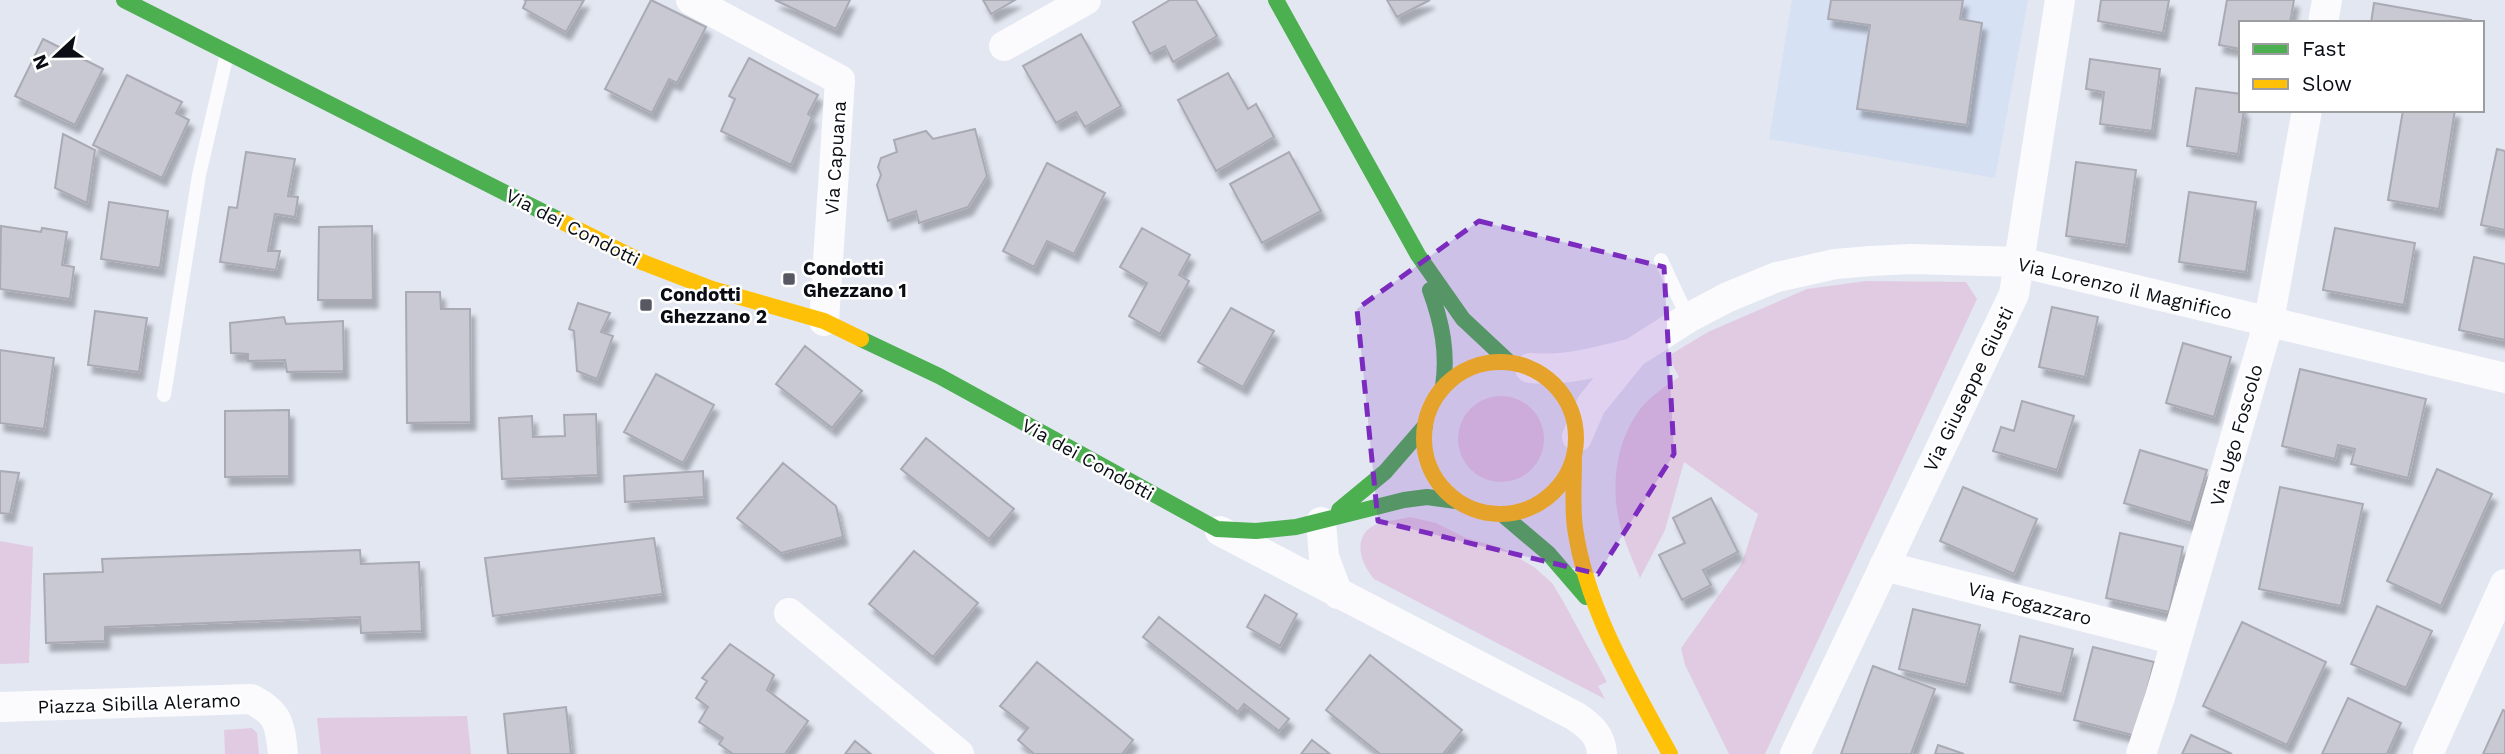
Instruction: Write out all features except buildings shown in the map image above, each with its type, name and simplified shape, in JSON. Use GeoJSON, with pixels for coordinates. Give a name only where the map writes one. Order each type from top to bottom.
{"type":"FeatureCollection","features":[{"type":"Feature","properties":{"kind":"street","name":"Via dei Condotti"},"geometry":{"type":"LineString","coordinates":[[124,0],[642,262],[712,289],[824,321],[939,376],[1338,594],[1575,716],[1592,728],[1600,740],[1602,754]]}},
{"type":"Feature","properties":{"kind":"street","name":"Via Capuana"},"geometry":{"type":"LineString","coordinates":[[691,0],[840,80],[824,321]]}},
{"type":"Feature","properties":{"kind":"street"},"geometry":{"type":"LineString","coordinates":[[1004,46],[1086,0]]}},
{"type":"Feature","properties":{"kind":"street"},"geometry":{"type":"LineString","coordinates":[[1276,0],[1418,255],[1463,319],[1486,343],[1548,380],[1563,395],[1570,409],[1575,448],[1575,526],[1596,610]]}},
{"type":"Feature","properties":{"kind":"street","name":"Via Giuseppe Giusti"},"geometry":{"type":"LineString","coordinates":[[1796,754],[2014,294],[2060,0]]}},
{"type":"Feature","properties":{"kind":"street"},"geometry":{"type":"LineString","coordinates":[[2323,21],[2328,0]]}},
{"type":"Feature","properties":{"kind":"street","name":"Via Ugo Foscolo"},"geometry":{"type":"LineString","coordinates":[[2141,754],[2269,321],[2308,112]]}},
{"type":"Feature","properties":{"kind":"street"},"geometry":{"type":"LineString","coordinates":[[1418,255],[1443,325],[1447,366],[1443,387]]}},
{"type":"Feature","properties":{"kind":"street","name":"Via Lorenzo il Magnifico"},"geometry":{"type":"LineString","coordinates":[[1575,448],[1591,405],[1633,353],[1688,318],[1728,297],[1777,277],[1835,264],[1911,259],[2019,262],[2505,378]]}},
{"type":"Feature","properties":{"kind":"street","name":"Via Lorenzo il Magnifico"},"geometry":{"type":"LineString","coordinates":[[1520,365],[1553,370],[1572,368],[1633,353]]}},
{"type":"Feature","properties":{"kind":"street"},"geometry":{"type":"LineString","coordinates":[[1520,365],[1485,363],[1462,372],[1443,387],[1431,406],[1425,426],[1423,441],[1429,468],[1445,492],[1456,501],[1478,511],[1503,515],[1540,504],[1555,491],[1567,475],[1575,448]]}},
{"type":"Feature","properties":{"kind":"street","name":"Via dei Condotti"},"geometry":{"type":"LineString","coordinates":[[1321,522],[1366,491],[1385,474],[1425,426]]}},
{"type":"Feature","properties":{"kind":"street","name":"Via dei Condotti"},"geometry":{"type":"LineString","coordinates":[[1217,529],[1256,531],[1321,522],[1404,500],[1427,498],[1456,501]]}},
{"type":"Feature","properties":{"kind":"street"},"geometry":{"type":"LineString","coordinates":[[1503,515],[1542,546],[1568,573],[1596,610],[1670,754]]}},
{"type":"Feature","properties":{"kind":"street"},"geometry":{"type":"LineString","coordinates":[[1321,522],[1324,557],[1338,594]]}},
{"type":"Feature","properties":{"kind":"street","name":"Via Fogazzaro"},"geometry":{"type":"LineString","coordinates":[[1884,566],[2176,640]]}},
{"type":"Feature","properties":{"kind":"street"},"geometry":{"type":"LineString","coordinates":[[2428,754],[2505,584]]}},
{"type":"Feature","properties":{"kind":"street"},"geometry":{"type":"LineString","coordinates":[[789,613],[959,754]]}},
{"type":"Feature","properties":{"kind":"street","name":"Piazza Sibilla Aleramo"},"geometry":{"type":"LineString","coordinates":[[0,707],[251,699],[269,708],[280,726],[283,754]]}},
{"type":"Feature","properties":{"kind":"lane"},"geometry":{"type":"LineString","coordinates":[[164,395],[199,175],[227,54]]}},
{"type":"Feature","properties":{"kind":"lane"},"geometry":{"type":"LineString","coordinates":[[1661,260],[1688,318]]}},
{"type":"Feature","properties":{"kind":"highlighted area"},"geometry":{"type":"Polygon","coordinates":[[[1479,221],[1664,267],[1674,454],[1598,574],[1378,521],[1357,309],[1479,221]]]}},
{"type":"Feature","properties":{"kind":"shaded area"},"geometry":{"type":"Polygon","coordinates":[[[1792,0],[2028,0],[1995,178],[1769,139],[1792,0]]]}},
{"type":"Feature","properties":{"kind":"shaded area"},"geometry":{"type":"Polygon","coordinates":[[[1866,281],[1966,282],[1977,299],[1765,754],[1729,754],[1685,665],[1681,648],[1742,563],[1758,514],[1684,462],[1665,530],[1640,578],[1618,517],[1615,486],[1619,455],[1638,412],[1652,397],[1679,377],[1668,356],[1708,332],[1807,289],[1866,281]]]}},
{"type":"Feature","properties":{"kind":"shaded area"},"geometry":{"type":"Polygon","coordinates":[[[1501,396],[1518,399],[1532,408],[1541,422],[1544,439],[1541,456],[1532,470],[1518,479],[1501,482],[1484,479],[1470,470],[1461,456],[1458,439],[1461,422],[1470,408],[1484,399],[1501,396]]]}},
{"type":"Feature","properties":{"kind":"shaded area"},"geometry":{"type":"Polygon","coordinates":[[[1410,517],[1436,523],[1466,538],[1502,548],[1534,567],[1552,583],[1607,682],[1598,686],[1605,699],[1374,579],[1360,550],[1364,535],[1377,524],[1410,517]]]}},
{"type":"Feature","properties":{"kind":"shaded area"},"geometry":{"type":"Polygon","coordinates":[[[0,541],[33,547],[29,663],[0,664],[0,541]]]}},
{"type":"Feature","properties":{"kind":"shaded area"},"geometry":{"type":"Polygon","coordinates":[[[467,716],[471,754],[321,754],[317,718],[467,716]]]}},
{"type":"Feature","properties":{"kind":"shaded area"},"geometry":{"type":"Polygon","coordinates":[[[252,728],[257,733],[259,754],[225,754],[224,730],[252,728]]]}},
{"type":"Feature","properties":{"kind":"traffic: fast"},"geometry":{"type":"LineString","coordinates":[[124,0],[559,220]]}},
{"type":"Feature","properties":{"kind":"traffic: fast"},"geometry":{"type":"LineString","coordinates":[[1276,0],[1418,255],[1463,319],[1509,362]]}},
{"type":"Feature","properties":{"kind":"traffic: fast"},"geometry":{"type":"LineString","coordinates":[[1430,290],[1443,338],[1443,387]]}},
{"type":"Feature","properties":{"kind":"traffic: fast"},"geometry":{"type":"LineString","coordinates":[[861,339],[939,376],[1217,529],[1256,531],[1296,527],[1404,500],[1427,497],[1456,501]]}},
{"type":"Feature","properties":{"kind":"traffic: fast"},"geometry":{"type":"LineString","coordinates":[[1339,510],[1385,472],[1425,426]]}},
{"type":"Feature","properties":{"kind":"traffic: fast"},"geometry":{"type":"LineString","coordinates":[[1503,515],[1548,553],[1586,597]]}},
{"type":"Feature","properties":{"kind":"traffic: slow"},"geometry":{"type":"LineString","coordinates":[[559,220],[642,262],[712,289],[824,321],[861,339]]}},
{"type":"Feature","properties":{"kind":"traffic: slow"},"geometry":{"type":"LineString","coordinates":[[1500,362],[1529,368],[1554,384],[1570,409],[1576,438],[1570,467],[1554,492],[1529,508],[1500,514],[1471,508],[1446,492],[1430,467],[1424,438],[1430,409],[1446,384],[1471,368],[1500,362]]}},
{"type":"Feature","properties":{"kind":"traffic: slow"},"geometry":{"type":"LineString","coordinates":[[1574,458],[1575,528],[1589,588],[1612,645],[1670,754]]}},
{"type":"Feature","properties":{"kind":"place","name":"Condotti Ghezzano 1"},"geometry":{"type":"Point","coordinates":[789,279]}},
{"type":"Feature","properties":{"kind":"place","name":"Condotti Ghezzano 2"},"geometry":{"type":"Point","coordinates":[646,305]}}]}
